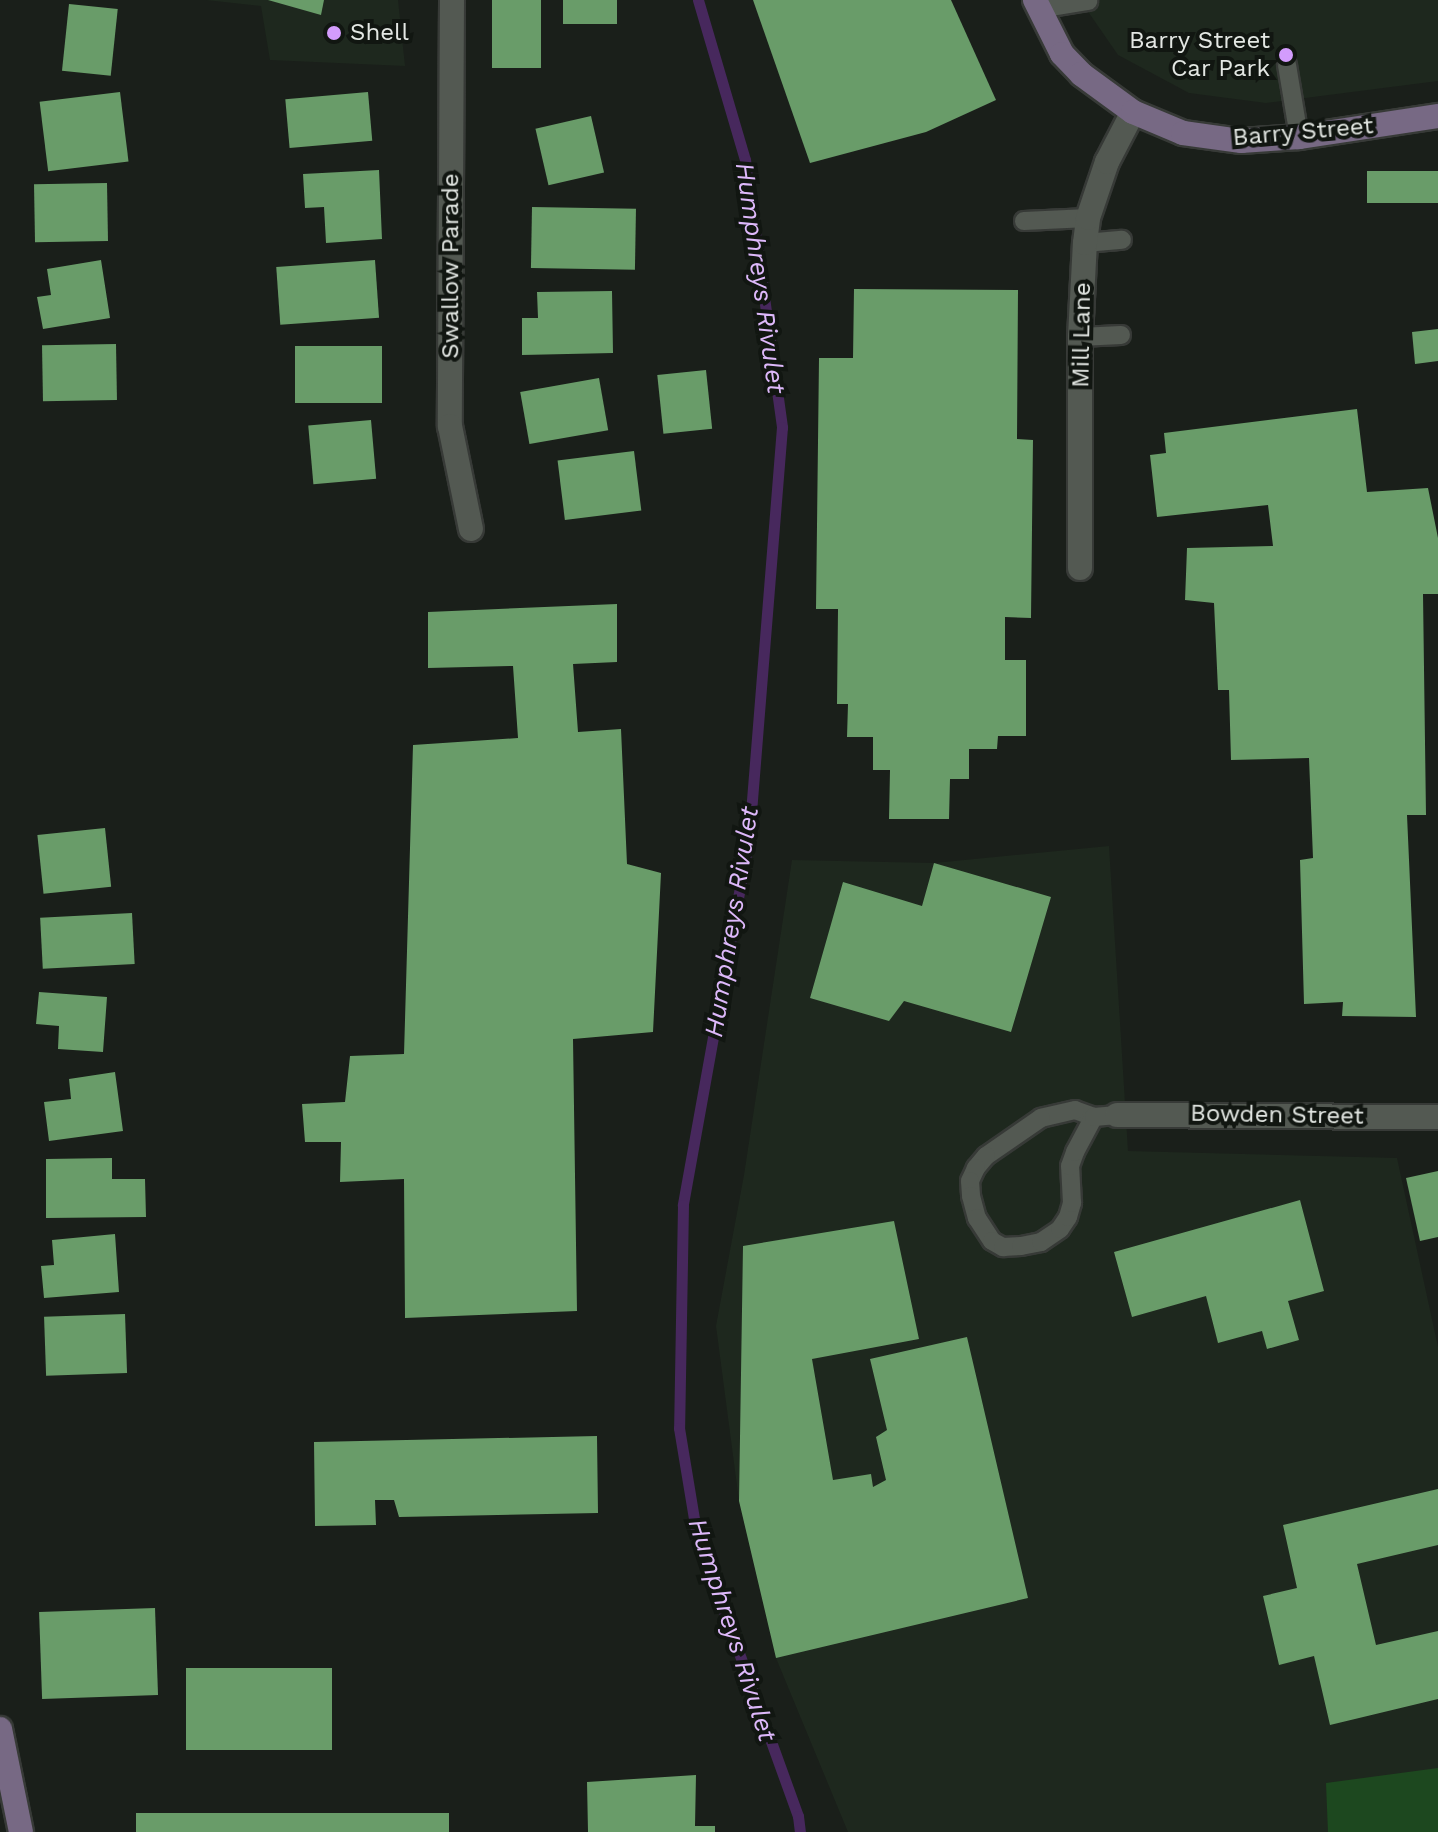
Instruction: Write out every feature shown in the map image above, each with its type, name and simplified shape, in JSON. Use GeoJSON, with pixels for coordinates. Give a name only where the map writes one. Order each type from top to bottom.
{"type":"FeatureCollection","features":[{"type":"Feature","properties":{"kind":"street","name":"Swallow Parade"},"geometry":{"type":"LineString","coordinates":[[452,0],[450,426],[471,529]]}},
{"type":"Feature","properties":{"kind":"street","name":"Barry Street"},"geometry":{"type":"LineString","coordinates":[[1036,4],[1062,54],[1104,93],[1133,112],[1183,133],[1211,139],[1299,137],[1438,116]]}},
{"type":"Feature","properties":{"kind":"street","name":"Mill Lane"},"geometry":{"type":"LineString","coordinates":[[1080,568],[1080,337],[1085,243],[1088,218],[1107,162],[1133,112]]}},
{"type":"Feature","properties":{"kind":"street","name":"Bowden Street"},"geometry":{"type":"LineString","coordinates":[[1105,1116],[1438,1117]]}},
{"type":"Feature","properties":{"kind":"street"},"geometry":{"type":"LineString","coordinates":[[0,1729],[21,1832]]}},
{"type":"Feature","properties":{"kind":"lane"},"geometry":{"type":"LineString","coordinates":[[1036,4],[1088,1]]}},
{"type":"Feature","properties":{"kind":"lane"},"geometry":{"type":"LineString","coordinates":[[1287,65],[1299,137]]}},
{"type":"Feature","properties":{"kind":"lane"},"geometry":{"type":"LineString","coordinates":[[1024,221],[1088,218]]}},
{"type":"Feature","properties":{"kind":"lane"},"geometry":{"type":"LineString","coordinates":[[1085,243],[1122,240]]}},
{"type":"Feature","properties":{"kind":"lane"},"geometry":{"type":"LineString","coordinates":[[1080,337],[1121,335]]}},
{"type":"Feature","properties":{"kind":"lane"},"geometry":{"type":"LineString","coordinates":[[1075,1110],[1105,1116],[1070,1166],[1072,1203],[1060,1229],[1041,1242],[1021,1246],[1003,1247],[992,1241],[977,1218],[971,1196],[970,1181],[981,1162],[1041,1118],[1075,1110]]}},
{"type":"Feature","properties":{"kind":"shaded area","name":"Shell"},"geometry":{"type":"Polygon","coordinates":[[[206,0],[398,0],[405,66],[270,60],[261,6],[206,0]]]}},
{"type":"Feature","properties":{"kind":"shaded area","name":"Barry Street Car Park"},"geometry":{"type":"Polygon","coordinates":[[[1080,0],[1438,0],[1438,81],[1266,103],[1189,93],[1118,55],[1080,0]]]}},
{"type":"Feature","properties":{"kind":"shaded area"},"geometry":{"type":"Polygon","coordinates":[[[1109,846],[1128,1151],[1397,1158],[1438,1347],[1438,1832],[848,1832],[776,1658],[739,1501],[716,1326],[744,1175],[792,860],[934,863],[1109,846]]]}},
{"type":"Feature","properties":{"kind":"green space"},"geometry":{"type":"Polygon","coordinates":[[[1438,1768],[1438,1832],[1328,1832],[1326,1783],[1438,1768]]]}},
{"type":"Feature","properties":{"kind":"building"},"geometry":{"type":"Polygon","coordinates":[[[268,0],[324,0],[321,15],[268,0]]]}},
{"type":"Feature","properties":{"kind":"building"},"geometry":{"type":"Polygon","coordinates":[[[492,0],[541,0],[541,68],[492,68],[492,0]]]}},
{"type":"Feature","properties":{"kind":"building"},"geometry":{"type":"Polygon","coordinates":[[[563,0],[617,0],[617,24],[563,24],[563,0]]]}},
{"type":"Feature","properties":{"kind":"building"},"geometry":{"type":"Polygon","coordinates":[[[753,0],[951,0],[996,100],[926,132],[810,163],[753,0]]]}},
{"type":"Feature","properties":{"kind":"building"},"geometry":{"type":"Polygon","coordinates":[[[69,4],[118,9],[111,76],[62,71],[69,4]]]}},
{"type":"Feature","properties":{"kind":"building"},"geometry":{"type":"Polygon","coordinates":[[[120,92],[129,161],[48,171],[40,102],[120,92]]]}},
{"type":"Feature","properties":{"kind":"building"},"geometry":{"type":"Polygon","coordinates":[[[368,92],[372,141],[290,148],[285,99],[368,92]]]}},
{"type":"Feature","properties":{"kind":"building"},"geometry":{"type":"Polygon","coordinates":[[[591,116],[604,173],[549,185],[535,129],[591,116]]]}},
{"type":"Feature","properties":{"kind":"building"},"geometry":{"type":"Polygon","coordinates":[[[379,170],[382,239],[326,243],[324,207],[305,208],[303,174],[379,170]]]}},
{"type":"Feature","properties":{"kind":"building"},"geometry":{"type":"Polygon","coordinates":[[[1367,171],[1438,171],[1438,203],[1367,203],[1367,171]]]}},
{"type":"Feature","properties":{"kind":"building"},"geometry":{"type":"Polygon","coordinates":[[[107,183],[108,241],[35,242],[34,184],[107,183]]]}},
{"type":"Feature","properties":{"kind":"building"},"geometry":{"type":"Polygon","coordinates":[[[532,207],[636,209],[635,270],[531,268],[532,207]]]}},
{"type":"Feature","properties":{"kind":"building"},"geometry":{"type":"Polygon","coordinates":[[[101,260],[110,318],[43,329],[37,297],[51,295],[47,269],[101,260]]]}},
{"type":"Feature","properties":{"kind":"building"},"geometry":{"type":"Polygon","coordinates":[[[375,260],[379,318],[280,325],[276,267],[375,260]]]}},
{"type":"Feature","properties":{"kind":"building"},"geometry":{"type":"Polygon","coordinates":[[[854,289],[1018,290],[1017,439],[1033,440],[1031,618],[1005,617],[1005,660],[1026,660],[1026,736],[998,736],[997,749],[969,749],[969,779],[950,779],[949,819],[889,819],[890,770],[873,770],[873,737],[847,737],[848,704],[837,704],[838,609],[816,609],[819,358],[853,358],[854,289]]]}},
{"type":"Feature","properties":{"kind":"building"},"geometry":{"type":"Polygon","coordinates":[[[612,291],[613,353],[522,355],[522,318],[538,318],[537,292],[612,291]]]}},
{"type":"Feature","properties":{"kind":"building"},"geometry":{"type":"Polygon","coordinates":[[[1438,329],[1438,361],[1415,364],[1412,332],[1438,329]]]}},
{"type":"Feature","properties":{"kind":"building"},"geometry":{"type":"Polygon","coordinates":[[[116,344],[117,400],[43,401],[42,345],[116,344]]]}},
{"type":"Feature","properties":{"kind":"building"},"geometry":{"type":"Polygon","coordinates":[[[295,346],[382,346],[382,403],[295,403],[295,346]]]}},
{"type":"Feature","properties":{"kind":"building"},"geometry":{"type":"Polygon","coordinates":[[[706,370],[712,429],[663,434],[657,375],[706,370]]]}},
{"type":"Feature","properties":{"kind":"building"},"geometry":{"type":"Polygon","coordinates":[[[599,378],[608,430],[529,444],[520,392],[599,378]]]}},
{"type":"Feature","properties":{"kind":"building"},"geometry":{"type":"Polygon","coordinates":[[[1357,409],[1367,492],[1428,488],[1438,538],[1438,594],[1423,594],[1426,815],[1407,815],[1416,1017],[1342,1016],[1343,1002],[1304,1004],[1300,860],[1313,858],[1309,758],[1231,760],[1229,690],[1218,690],[1214,603],[1185,600],[1187,548],[1273,546],[1268,505],[1157,517],[1150,455],[1166,453],[1164,433],[1357,409]]]}},
{"type":"Feature","properties":{"kind":"building"},"geometry":{"type":"Polygon","coordinates":[[[371,420],[376,479],[313,484],[308,425],[371,420]]]}},
{"type":"Feature","properties":{"kind":"building"},"geometry":{"type":"Polygon","coordinates":[[[634,451],[641,511],[565,520],[558,460],[634,451]]]}},
{"type":"Feature","properties":{"kind":"building"},"geometry":{"type":"Polygon","coordinates":[[[617,604],[617,662],[573,664],[578,732],[621,729],[627,864],[661,873],[653,1032],[573,1039],[577,1311],[405,1318],[404,1179],[340,1182],[341,1142],[305,1142],[302,1104],[345,1102],[350,1056],[404,1054],[413,745],[518,738],[513,666],[428,668],[428,612],[617,604]]]}},
{"type":"Feature","properties":{"kind":"building"},"geometry":{"type":"Polygon","coordinates":[[[105,828],[111,887],[44,894],[37,835],[105,828]]]}},
{"type":"Feature","properties":{"kind":"building"},"geometry":{"type":"Polygon","coordinates":[[[934,863],[1051,897],[1011,1032],[904,1001],[889,1021],[810,998],[843,882],[922,906],[934,863]]]}},
{"type":"Feature","properties":{"kind":"building"},"geometry":{"type":"Polygon","coordinates":[[[132,913],[135,964],[43,969],[40,918],[132,913]]]}},
{"type":"Feature","properties":{"kind":"building"},"geometry":{"type":"Polygon","coordinates":[[[39,992],[107,997],[103,1052],[58,1049],[59,1026],[36,1024],[39,992]]]}},
{"type":"Feature","properties":{"kind":"building"},"geometry":{"type":"Polygon","coordinates":[[[115,1072],[123,1131],[49,1141],[44,1102],[71,1099],[69,1079],[115,1072]]]}},
{"type":"Feature","properties":{"kind":"building"},"geometry":{"type":"Polygon","coordinates":[[[112,1158],[112,1179],[145,1179],[146,1217],[46,1218],[46,1159],[112,1158]]]}},
{"type":"Feature","properties":{"kind":"building"},"geometry":{"type":"Polygon","coordinates":[[[1438,1171],[1438,1237],[1420,1241],[1406,1178],[1438,1171]]]}},
{"type":"Feature","properties":{"kind":"building"},"geometry":{"type":"Polygon","coordinates":[[[1300,1200],[1324,1291],[1288,1301],[1299,1340],[1267,1349],[1262,1331],[1218,1343],[1206,1296],[1132,1317],[1114,1252],[1300,1200]]]}},
{"type":"Feature","properties":{"kind":"building"},"geometry":{"type":"Polygon","coordinates":[[[894,1221],[919,1339],[812,1359],[833,1480],[871,1474],[873,1487],[886,1480],[876,1437],[887,1430],[870,1359],[967,1337],[1028,1598],[776,1658],[739,1501],[743,1246],[894,1221]]]}},
{"type":"Feature","properties":{"kind":"building"},"geometry":{"type":"Polygon","coordinates":[[[115,1234],[119,1292],[44,1298],[41,1266],[54,1265],[52,1240],[115,1234]]]}},
{"type":"Feature","properties":{"kind":"building"},"geometry":{"type":"Polygon","coordinates":[[[125,1314],[127,1373],[46,1376],[44,1317],[125,1314]]]}},
{"type":"Feature","properties":{"kind":"building"},"geometry":{"type":"Polygon","coordinates":[[[597,1436],[598,1513],[399,1517],[394,1500],[375,1500],[376,1525],[315,1526],[314,1442],[597,1436]]]}},
{"type":"Feature","properties":{"kind":"building"},"geometry":{"type":"Polygon","coordinates":[[[1438,1489],[1438,1545],[1357,1564],[1376,1645],[1438,1631],[1438,1699],[1330,1725],[1314,1656],[1279,1665],[1263,1596],[1297,1588],[1283,1525],[1438,1489]]]}},
{"type":"Feature","properties":{"kind":"building"},"geometry":{"type":"Polygon","coordinates":[[[155,1608],[158,1695],[42,1699],[39,1612],[155,1608]]]}},
{"type":"Feature","properties":{"kind":"building"},"geometry":{"type":"Polygon","coordinates":[[[186,1668],[332,1668],[332,1750],[186,1750],[186,1668]]]}},
{"type":"Feature","properties":{"kind":"building"},"geometry":{"type":"Polygon","coordinates":[[[696,1775],[695,1826],[715,1826],[715,1832],[588,1832],[587,1782],[696,1775]]]}},
{"type":"Feature","properties":{"kind":"building"},"geometry":{"type":"Polygon","coordinates":[[[136,1813],[449,1813],[449,1832],[136,1832],[136,1813]]]}},
{"type":"Feature","properties":{"kind":"waterway","name":"Humphreys Rivulet"},"geometry":{"type":"LineString","coordinates":[[698,0],[745,160],[782,427],[749,837],[683,1205],[679,1428],[697,1537],[798,1816],[800,1832]]}},
{"type":"Feature","properties":{"kind":"place","name":"Shell"},"geometry":{"type":"Point","coordinates":[334,33]}},
{"type":"Feature","properties":{"kind":"place","name":"Barry Street Car Park"},"geometry":{"type":"Point","coordinates":[1286,55]}}]}
